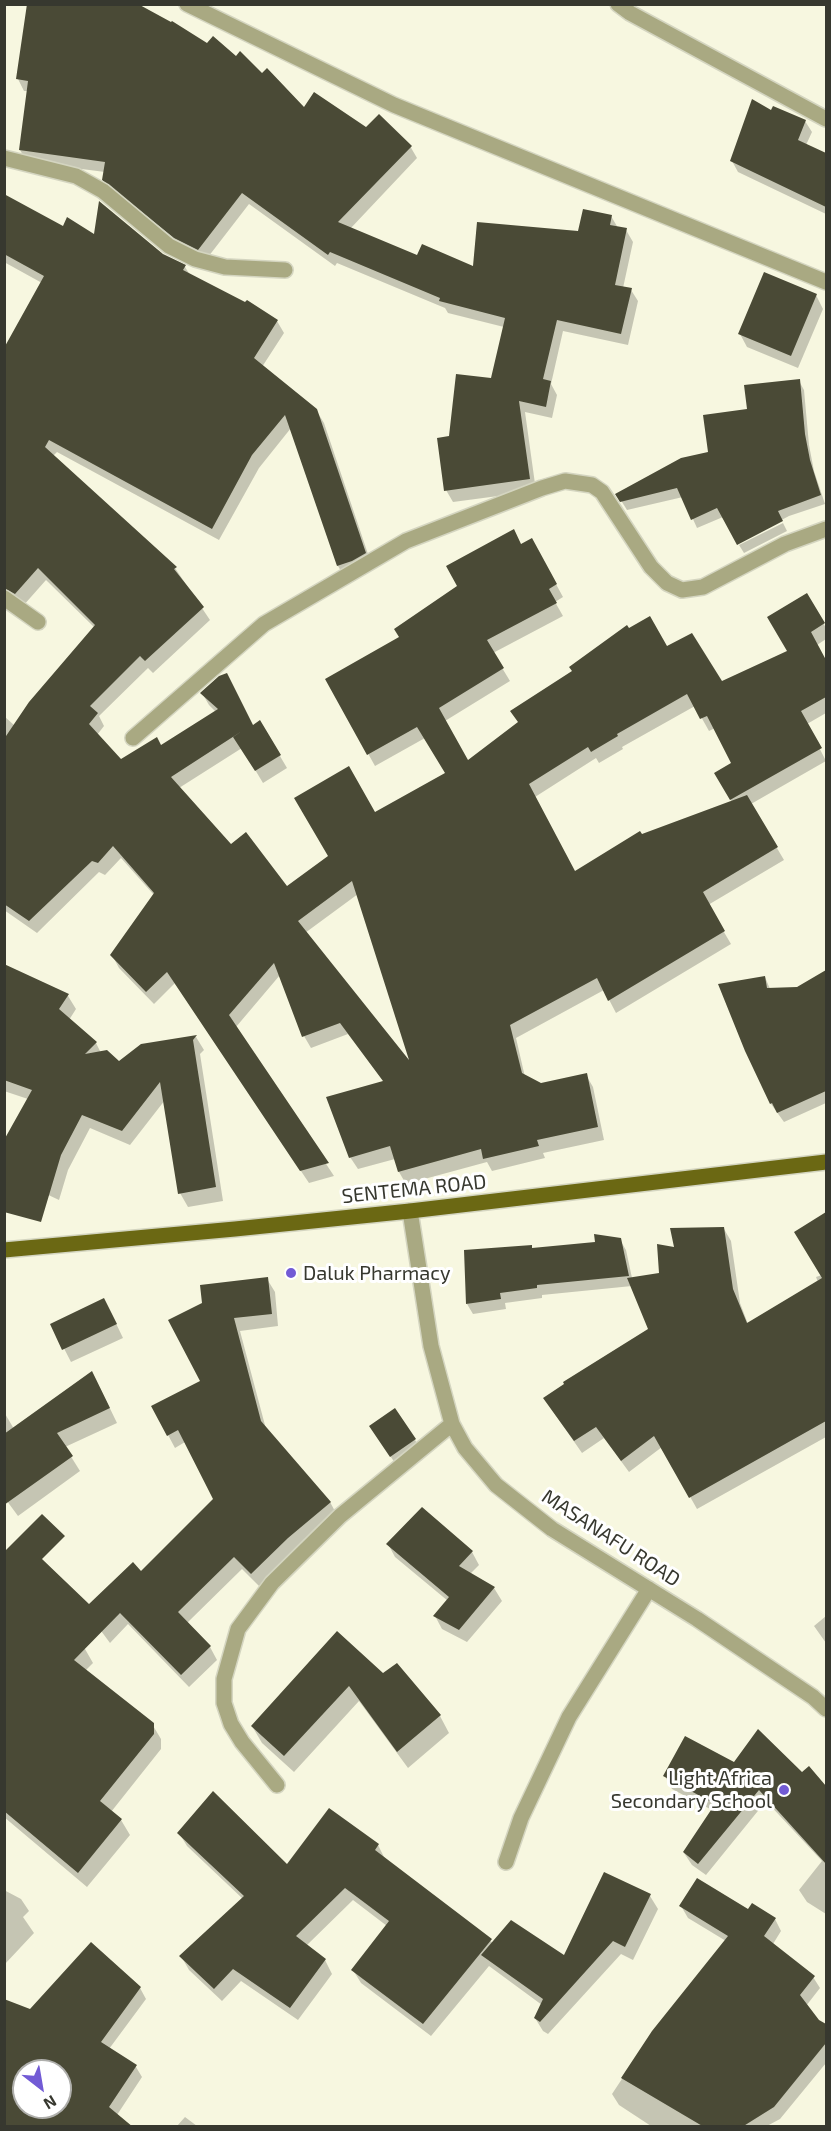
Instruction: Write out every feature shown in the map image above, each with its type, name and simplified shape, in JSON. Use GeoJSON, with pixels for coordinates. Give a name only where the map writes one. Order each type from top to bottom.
{"type":"FeatureCollection","features":[{"type":"Feature","properties":{"kind":"main road","name":"SENTEMA ROAD"},"geometry":{"type":"LineString","coordinates":[[4,1250],[410,1211],[826,1162]]}},
{"type":"Feature","properties":{"kind":"street"},"geometry":{"type":"LineString","coordinates":[[187,4],[394,105],[826,282]]}},
{"type":"Feature","properties":{"kind":"street"},"geometry":{"type":"LineString","coordinates":[[618,4],[630,13],[826,119]]}},
{"type":"Feature","properties":{"kind":"street"},"geometry":{"type":"LineString","coordinates":[[4,158],[76,176],[103,191],[169,246],[195,259],[225,267],[285,270]]}},
{"type":"Feature","properties":{"kind":"street"},"geometry":{"type":"LineString","coordinates":[[133,738],[264,624],[406,541],[542,488],[566,481],[592,485],[602,492],[651,567],[667,583],[682,590],[703,587],[784,544],[826,528]]}},
{"type":"Feature","properties":{"kind":"street"},"geometry":{"type":"LineString","coordinates":[[4,598],[38,622]]}},
{"type":"Feature","properties":{"kind":"street","name":"MASANAFU ROAD"},"geometry":{"type":"LineString","coordinates":[[410,1211],[431,1346],[452,1424],[465,1448],[496,1485],[552,1529],[649,1589],[813,1697],[826,1709]]}},
{"type":"Feature","properties":{"kind":"street"},"geometry":{"type":"LineString","coordinates":[[277,1785],[242,1742],[231,1724],[224,1703],[224,1679],[238,1629],[272,1583],[340,1516],[452,1424]]}},
{"type":"Feature","properties":{"kind":"street"},"geometry":{"type":"LineString","coordinates":[[506,1862],[521,1818],[568,1717],[649,1589]]}},
{"type":"Feature","properties":{"kind":"building"},"geometry":{"type":"Polygon","coordinates":[[[27,4],[138,4],[172,21],[207,43],[213,36],[236,56],[240,51],[262,73],[267,68],[304,107],[314,92],[366,127],[379,114],[412,146],[338,222],[417,255],[422,244],[473,266],[477,222],[578,231],[583,209],[612,215],[610,225],[627,228],[615,285],[632,288],[621,334],[557,320],[543,379],[551,381],[546,407],[519,401],[530,479],[444,491],[437,438],[449,436],[456,374],[491,378],[505,318],[439,301],[440,298],[330,252],[328,255],[242,193],[198,250],[174,238],[102,180],[105,162],[19,150],[28,81],[16,79],[27,4]]]}},
{"type":"Feature","properties":{"kind":"building"},"geometry":{"type":"Polygon","coordinates":[[[752,99],[771,110],[773,106],[806,120],[798,140],[826,153],[826,207],[730,161],[752,99]]]}},
{"type":"Feature","properties":{"kind":"building"},"geometry":{"type":"Polygon","coordinates":[[[4,194],[63,226],[67,217],[94,234],[99,201],[163,254],[186,265],[183,270],[245,302],[247,300],[278,320],[254,358],[317,409],[366,553],[352,561],[337,566],[285,415],[252,455],[212,529],[49,440],[45,447],[177,567],[174,569],[204,607],[145,661],[140,656],[90,706],[98,713],[89,724],[121,759],[157,737],[161,745],[218,709],[200,693],[219,676],[227,673],[253,725],[260,720],[281,755],[255,771],[233,737],[242,731],[171,777],[231,844],[246,832],[287,886],[328,856],[294,798],[349,766],[375,812],[445,773],[417,727],[367,755],[325,679],[399,637],[394,629],[457,586],[446,566],[514,529],[521,544],[532,538],[557,584],[549,589],[557,603],[487,640],[504,668],[439,708],[468,760],[518,722],[510,711],[572,671],[569,667],[627,625],[629,628],[650,616],[667,646],[692,633],[722,681],[787,651],[767,617],[807,593],[825,623],[811,632],[826,660],[826,697],[801,711],[822,748],[730,800],[714,773],[731,763],[707,716],[700,719],[687,694],[617,734],[618,736],[591,752],[588,747],[529,784],[575,871],[640,831],[642,834],[747,795],[778,847],[703,892],[725,931],[608,1001],[597,978],[510,1025],[522,1073],[541,1083],[587,1073],[598,1127],[537,1140],[539,1146],[483,1159],[481,1149],[398,1172],[390,1146],[349,1158],[326,1097],[383,1081],[340,1023],[302,1037],[274,963],[229,1015],[329,1163],[300,1171],[167,972],[146,992],[110,955],[154,893],[113,846],[98,863],[92,861],[29,921],[4,904],[4,739],[29,702],[95,625],[38,568],[15,594],[4,588],[4,348],[44,276],[4,254],[4,194]],[[352,881],[298,921],[409,1060],[352,881]]]}},
{"type":"Feature","properties":{"kind":"building"},"geometry":{"type":"Polygon","coordinates":[[[764,272],[817,294],[791,356],[738,334],[764,272]]]}},
{"type":"Feature","properties":{"kind":"building"},"geometry":{"type":"Polygon","coordinates":[[[800,379],[805,434],[821,495],[778,511],[783,521],[737,545],[717,508],[691,520],[677,488],[620,502],[615,494],[681,458],[708,452],[703,415],[747,409],[744,385],[800,379]]]}},
{"type":"Feature","properties":{"kind":"building"},"geometry":{"type":"Polygon","coordinates":[[[4,964],[69,994],[59,1009],[97,1042],[85,1054],[107,1050],[119,1061],[141,1044],[197,1035],[193,1040],[216,1187],[178,1194],[160,1082],[122,1131],[82,1115],[61,1155],[41,1222],[4,1212],[4,1140],[32,1090],[4,1080],[4,964]]]}},
{"type":"Feature","properties":{"kind":"building"},"geometry":{"type":"Polygon","coordinates":[[[826,970],[826,1091],[777,1113],[772,1103],[770,1104],[745,1051],[718,984],[765,976],[767,988],[797,987],[826,970]]]}},
{"type":"Feature","properties":{"kind":"building"},"geometry":{"type":"Polygon","coordinates":[[[826,1212],[826,1421],[689,1498],[654,1436],[621,1461],[596,1427],[574,1441],[543,1398],[564,1384],[563,1382],[648,1329],[627,1278],[659,1273],[657,1244],[674,1247],[670,1228],[724,1227],[733,1289],[747,1323],[822,1278],[794,1232],[826,1212]]]}},
{"type":"Feature","properties":{"kind":"building"},"geometry":{"type":"Polygon","coordinates":[[[594,1234],[621,1238],[629,1276],[537,1285],[537,1288],[500,1293],[501,1299],[466,1304],[464,1250],[532,1245],[532,1248],[595,1242],[594,1234]]]}},
{"type":"Feature","properties":{"kind":"building"},"geometry":{"type":"Polygon","coordinates":[[[268,1277],[272,1314],[234,1318],[261,1421],[331,1502],[288,1538],[251,1574],[234,1557],[178,1612],[211,1646],[181,1675],[120,1613],[74,1660],[154,1723],[154,1734],[100,1801],[122,1819],[78,1873],[4,1811],[4,1552],[42,1514],[65,1536],[42,1559],[89,1604],[133,1562],[141,1571],[213,1499],[178,1430],[167,1436],[151,1406],[200,1381],[168,1320],[202,1303],[200,1285],[268,1277]]]}},
{"type":"Feature","properties":{"kind":"building"},"geometry":{"type":"Polygon","coordinates":[[[104,1298],[117,1324],[62,1350],[50,1324],[104,1298]]]}},
{"type":"Feature","properties":{"kind":"building"},"geometry":{"type":"Polygon","coordinates":[[[92,1371],[110,1408],[57,1433],[73,1456],[4,1505],[4,1434],[92,1371]]]}},
{"type":"Feature","properties":{"kind":"building"},"geometry":{"type":"Polygon","coordinates":[[[395,1408],[416,1439],[390,1457],[369,1426],[395,1408]]]}},
{"type":"Feature","properties":{"kind":"building"},"geometry":{"type":"Polygon","coordinates":[[[422,1507],[473,1551],[459,1566],[495,1587],[459,1630],[433,1616],[449,1597],[386,1544],[422,1507]]]}},
{"type":"Feature","properties":{"kind":"building"},"geometry":{"type":"Polygon","coordinates":[[[337,1631],[383,1673],[397,1663],[441,1715],[397,1752],[349,1686],[284,1756],[251,1726],[337,1631]]]}},
{"type":"Feature","properties":{"kind":"building"},"geometry":{"type":"Polygon","coordinates":[[[758,1729],[802,1772],[809,1766],[826,1786],[826,1864],[759,1790],[698,1864],[683,1852],[715,1804],[663,1776],[685,1736],[734,1762],[758,1729]]]}},
{"type":"Feature","properties":{"kind":"building"},"geometry":{"type":"Polygon","coordinates":[[[213,1791],[287,1864],[329,1808],[379,1844],[375,1850],[492,1939],[423,2024],[351,1970],[389,1921],[345,1888],[296,1936],[326,1959],[290,2008],[233,1969],[214,1989],[179,1956],[244,1896],[177,1833],[213,1791]]]}},
{"type":"Feature","properties":{"kind":"building"},"geometry":{"type":"Polygon","coordinates":[[[604,1872],[651,1894],[625,1947],[613,1941],[540,2022],[534,2018],[543,1999],[481,1955],[511,1920],[564,1955],[604,1872]]]}},
{"type":"Feature","properties":{"kind":"building"},"geometry":{"type":"Polygon","coordinates":[[[697,1878],[748,1909],[752,1903],[776,1918],[764,1936],[815,1976],[800,1995],[819,2020],[826,2024],[826,2043],[774,2107],[742,2127],[704,2127],[621,2078],[652,2031],[728,1936],[679,1906],[697,1878]]]}},
{"type":"Feature","properties":{"kind":"building"},"geometry":{"type":"Polygon","coordinates":[[[91,1942],[141,1987],[101,2042],[137,2065],[109,2107],[133,2127],[4,2127],[4,1999],[30,2009],[91,1942]]]}},
{"type":"Feature","properties":{"kind":"place","name":"Daluk Pharmacy"},"geometry":{"type":"Point","coordinates":[291,1273]}},
{"type":"Feature","properties":{"kind":"place","name":"Light Africa Secondary School"},"geometry":{"type":"Point","coordinates":[784,1790]}}]}
